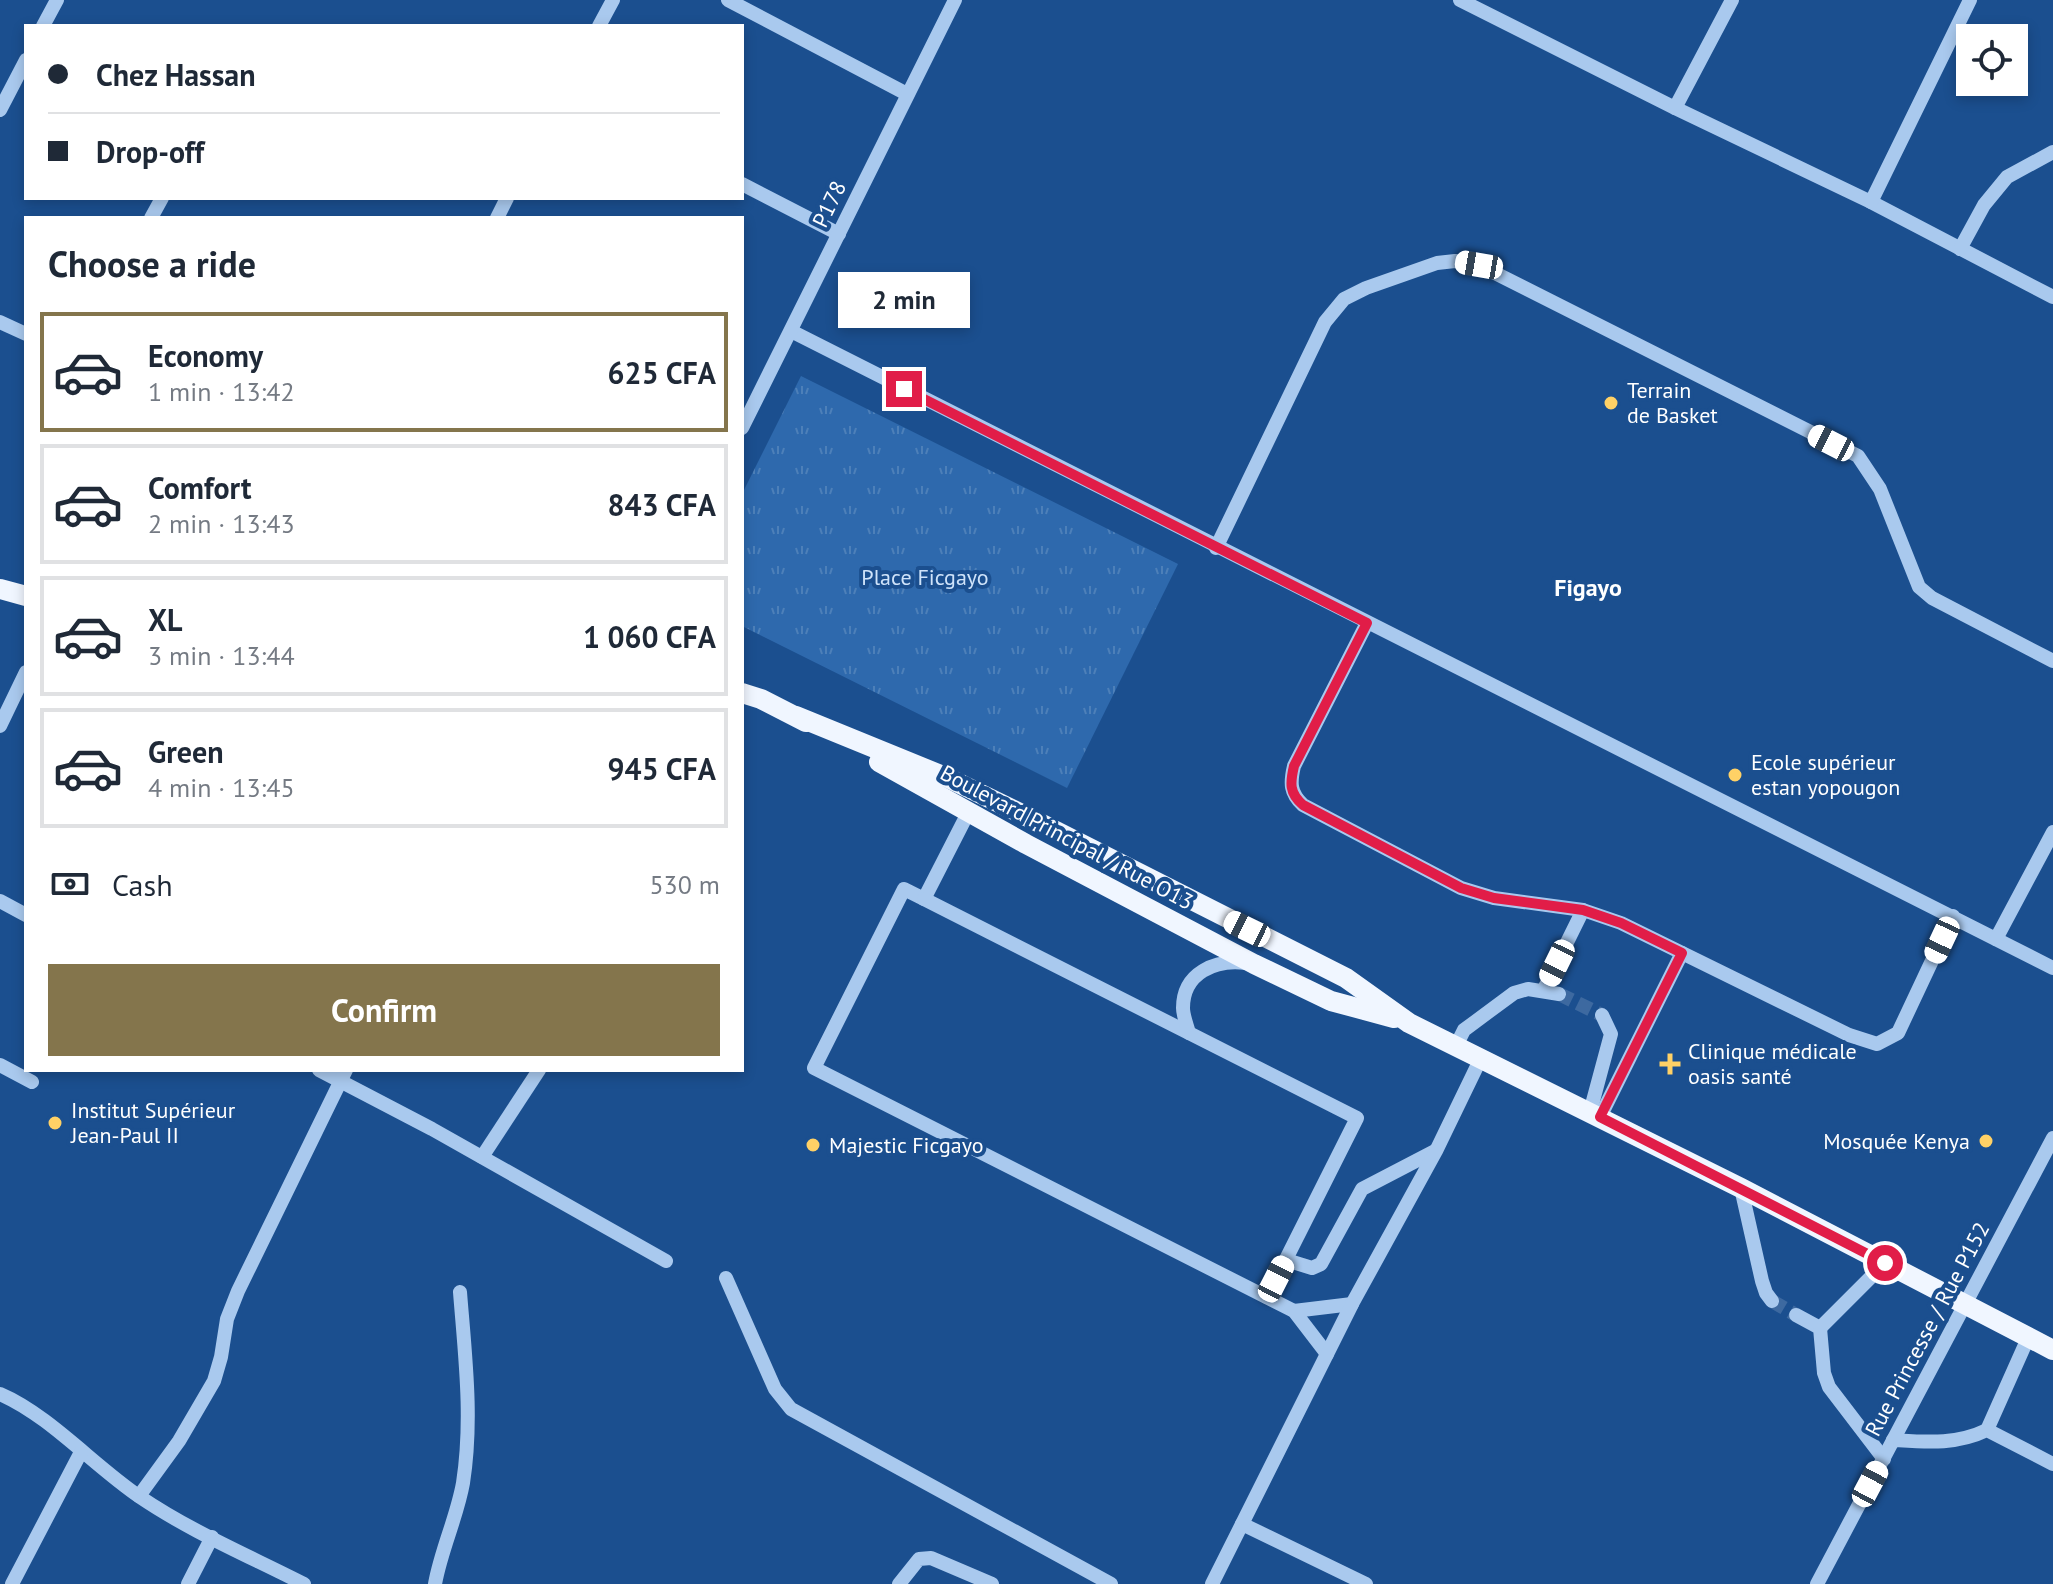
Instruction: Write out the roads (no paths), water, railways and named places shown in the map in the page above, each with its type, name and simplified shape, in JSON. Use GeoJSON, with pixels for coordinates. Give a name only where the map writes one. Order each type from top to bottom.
{"type":"FeatureCollection","features":[{"type":"Feature","properties":{"kind":"main road"},"geometry":{"type":"LineString","coordinates":[[0,589],[24,595]]}},
{"type":"Feature","properties":{"kind":"main road","name":"Boulevard Principal / Rue O13"},"geometry":{"type":"LineString","coordinates":[[744,694],[948,778],[1036,821],[1346,978],[1409,1023],[1741,1188],[2053,1350]]}},
{"type":"Feature","properties":{"kind":"main road","name":"Boulevard Principal / Rue O13"},"geometry":{"type":"LineString","coordinates":[[796,716],[968,813],[1254,964],[1331,1001],[1409,1023]]}},
{"type":"Feature","properties":{"kind":"street"},"geometry":{"type":"LineString","coordinates":[[44,24],[57,0]]}},
{"type":"Feature","properties":{"kind":"street"},"geometry":{"type":"LineString","coordinates":[[600,24],[613,0]]}},
{"type":"Feature","properties":{"kind":"street","name":"P178"},"geometry":{"type":"LineString","coordinates":[[744,424],[955,0]]}},
{"type":"Feature","properties":{"kind":"street"},"geometry":{"type":"LineString","coordinates":[[1460,0],[1871,202],[2053,297]]}},
{"type":"Feature","properties":{"kind":"street"},"geometry":{"type":"LineString","coordinates":[[1675,108],[1732,0]]}},
{"type":"Feature","properties":{"kind":"street"},"geometry":{"type":"LineString","coordinates":[[1871,202],[1970,0]]}},
{"type":"Feature","properties":{"kind":"street"},"geometry":{"type":"LineString","coordinates":[[735,2],[907,94]]}},
{"type":"Feature","properties":{"kind":"street"},"geometry":{"type":"LineString","coordinates":[[0,110],[24,64]]}},
{"type":"Feature","properties":{"kind":"street"},"geometry":{"type":"LineString","coordinates":[[1960,249],[1984,205],[2007,177],[2053,152]]}},
{"type":"Feature","properties":{"kind":"street"},"geometry":{"type":"LineString","coordinates":[[744,185],[839,234]]}},
{"type":"Feature","properties":{"kind":"street"},"geometry":{"type":"LineString","coordinates":[[1216,548],[1325,322],[1344,299],[1437,263],[1455,261],[1479,265],[1858,456],[1880,489],[1919,587],[1932,598],[2053,661]]}},
{"type":"Feature","properties":{"kind":"street"},"geometry":{"type":"LineString","coordinates":[[0,322],[24,333]]}},
{"type":"Feature","properties":{"kind":"street"},"geometry":{"type":"LineString","coordinates":[[791,331],[2053,968]]}},
{"type":"Feature","properties":{"kind":"street"},"geometry":{"type":"LineString","coordinates":[[1367,623],[1294,766],[1290,781],[1293,796],[1303,805],[1461,888],[1494,898],[1583,910],[1621,923],[1849,1035],[1877,1044],[1898,1033],[1953,916]]}},
{"type":"Feature","properties":{"kind":"street"},"geometry":{"type":"LineString","coordinates":[[0,726],[24,676]]}},
{"type":"Feature","properties":{"kind":"street"},"geometry":{"type":"LineString","coordinates":[[924,899],[968,813]]}},
{"type":"Feature","properties":{"kind":"street"},"geometry":{"type":"LineString","coordinates":[[1996,939],[2053,832]]}},
{"type":"Feature","properties":{"kind":"street"},"geometry":{"type":"LineString","coordinates":[[1267,1297],[1357,1118],[904,889],[814,1068],[1294,1311],[1327,1354]]}},
{"type":"Feature","properties":{"kind":"street"},"geometry":{"type":"LineString","coordinates":[[0,901],[24,914]]}},
{"type":"Feature","properties":{"kind":"street"},"geometry":{"type":"LineString","coordinates":[[1456,1046],[1464,1030],[1514,993],[1528,989],[1551,992],[1583,910]]}},
{"type":"Feature","properties":{"kind":"street"},"geometry":{"type":"LineString","coordinates":[[1595,1115],[1682,953]]}},
{"type":"Feature","properties":{"kind":"street"},"geometry":{"type":"LineString","coordinates":[[1189,1033],[1183,1009],[1191,981],[1201,970],[1217,963],[1233,961],[1254,964]]}},
{"type":"Feature","properties":{"kind":"street"},"geometry":{"type":"LineString","coordinates":[[1595,1115],[1611,1034],[1602,1015]]}},
{"type":"Feature","properties":{"kind":"street"},"geometry":{"type":"LineString","coordinates":[[1212,1584],[1352,1304],[1436,1151],[1481,1058]]}},
{"type":"Feature","properties":{"kind":"street"},"geometry":{"type":"LineString","coordinates":[[0,1065],[32,1082]]}},
{"type":"Feature","properties":{"kind":"street"},"geometry":{"type":"LineString","coordinates":[[482,1157],[538,1072]]}},
{"type":"Feature","properties":{"kind":"street"},"geometry":{"type":"LineString","coordinates":[[139,1496],[179,1441],[214,1381],[227,1319],[238,1291],[343,1075],[666,1261]]}},
{"type":"Feature","properties":{"kind":"street","name":"Rue Princesse / Rue P152"},"geometry":{"type":"LineString","coordinates":[[1817,1584],[2053,1138]]}},
{"type":"Feature","properties":{"kind":"street"},"geometry":{"type":"LineString","coordinates":[[1286,1260],[1312,1268],[1321,1264],[1362,1189],[1436,1151]]}},
{"type":"Feature","properties":{"kind":"street"},"geometry":{"type":"LineString","coordinates":[[1741,1188],[1762,1281],[1772,1301]]}},
{"type":"Feature","properties":{"kind":"street"},"geometry":{"type":"LineString","coordinates":[[1820,1328],[1885,1263]]}},
{"type":"Feature","properties":{"kind":"street"},"geometry":{"type":"LineString","coordinates":[[726,1278],[775,1389],[791,1409],[1111,1584]]}},
{"type":"Feature","properties":{"kind":"street"},"geometry":{"type":"LineString","coordinates":[[435,1584],[439,1560],[462,1485],[470,1406],[460,1292]]}},
{"type":"Feature","properties":{"kind":"street"},"geometry":{"type":"LineString","coordinates":[[1294,1311],[1352,1304]]}},
{"type":"Feature","properties":{"kind":"street"},"geometry":{"type":"LineString","coordinates":[[1796,1315],[1820,1328]]}},
{"type":"Feature","properties":{"kind":"street"},"geometry":{"type":"LineString","coordinates":[[1820,1328],[1824,1373],[1829,1387],[1884,1459]]}},
{"type":"Feature","properties":{"kind":"street"},"geometry":{"type":"LineString","coordinates":[[1893,1440],[1936,1443],[1973,1437],[1987,1430],[2028,1338]]}},
{"type":"Feature","properties":{"kind":"street"},"geometry":{"type":"LineString","coordinates":[[0,1394],[40,1419],[139,1496],[304,1584]]}},
{"type":"Feature","properties":{"kind":"street"},"geometry":{"type":"LineString","coordinates":[[1987,1430],[2053,1464]]}},
{"type":"Feature","properties":{"kind":"street"},"geometry":{"type":"LineString","coordinates":[[12,1584],[81,1452]]}},
{"type":"Feature","properties":{"kind":"street"},"geometry":{"type":"LineString","coordinates":[[1242,1524],[1366,1584]]}},
{"type":"Feature","properties":{"kind":"street"},"geometry":{"type":"LineString","coordinates":[[188,1584],[212,1537]]}},
{"type":"Feature","properties":{"kind":"street"},"geometry":{"type":"LineString","coordinates":[[899,1584],[919,1559],[931,1558],[992,1584]]}},
{"type":"Feature","properties":{"kind":"tunnel"},"geometry":{"type":"LineString","coordinates":[[1559,994],[1602,1015]]}},
{"type":"Feature","properties":{"kind":"tunnel"},"geometry":{"type":"LineString","coordinates":[[1772,1301],[1796,1315]]}},
{"type":"Feature","properties":{"kind":"place","name":"Terrain de Basket"},"geometry":{"type":"Point","coordinates":[1611,403]}},
{"type":"Feature","properties":{"kind":"place","name":"Ecole supérieur estan yopougon"},"geometry":{"type":"Point","coordinates":[1735,775]}},
{"type":"Feature","properties":{"kind":"place","name":"Clinique médicale oasis santé"},"geometry":{"type":"Point","coordinates":[1670,1064]}},
{"type":"Feature","properties":{"kind":"place","name":"Institut Supérieur Jean-Paul II"},"geometry":{"type":"Point","coordinates":[55,1123]}},
{"type":"Feature","properties":{"kind":"place","name":"Mosquée Kenya"},"geometry":{"type":"Point","coordinates":[1986,1141]}},
{"type":"Feature","properties":{"kind":"place","name":"Majestic Ficgayo"},"geometry":{"type":"Point","coordinates":[813,1145]}},
{"type":"Feature","properties":{"kind":"district","name":"Figayo"},"geometry":{"type":"Point","coordinates":[1588,587]}},
{"type":"Feature","properties":{"kind":"park label","name":"Place Ficgayo"},"geometry":{"type":"Point","coordinates":[925,577]}}]}
